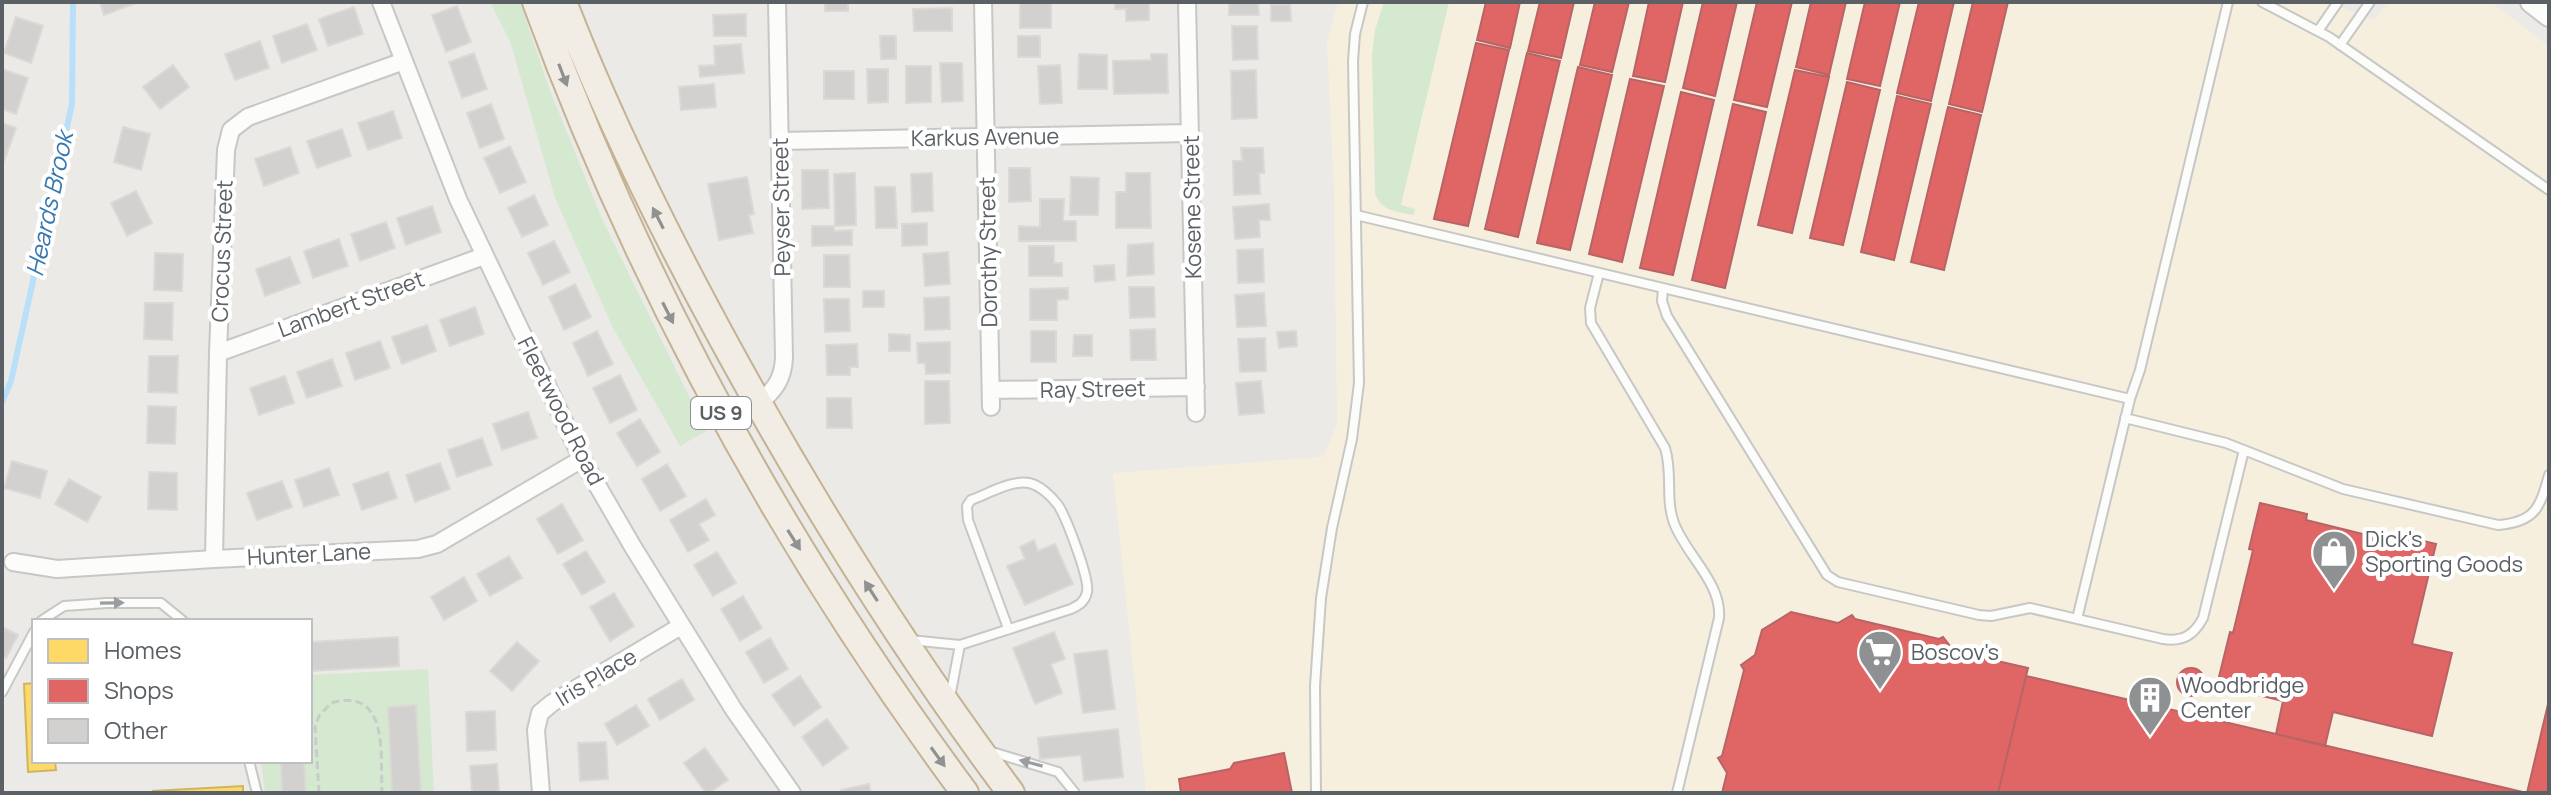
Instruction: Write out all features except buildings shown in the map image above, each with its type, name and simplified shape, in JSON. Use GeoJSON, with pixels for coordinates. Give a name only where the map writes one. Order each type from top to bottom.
{"type":"FeatureCollection","features":[{"type":"Feature","properties":{"kind":"highway","name":"US 9"},"geometry":{"type":"LineString","coordinates":[[536,2],[579,115],[627,227],[725,421],[829,596],[904,709],[965,793]]}},
{"type":"Feature","properties":{"kind":"highway","name":"US 9"},"geometry":{"type":"LineString","coordinates":[[563,2],[603,103],[638,177],[758,404],[903,640],[1011,793]]}},
{"type":"Feature","properties":{"kind":"street","name":"Fleetwood Road"},"geometry":{"type":"LineString","coordinates":[[381,2],[441,158],[484,256],[582,459],[681,626],[792,793]]}},
{"type":"Feature","properties":{"kind":"street","name":"Peyser Street"},"geometry":{"type":"LineString","coordinates":[[758,404],[776,387],[783,369],[777,2]]}},
{"type":"Feature","properties":{"kind":"street","name":"Dorothy Street"},"geometry":{"type":"LineString","coordinates":[[983,2],[991,399]]}},
{"type":"Feature","properties":{"kind":"street","name":"Kosene Street"},"geometry":{"type":"LineString","coordinates":[[1187,2],[1196,413]]}},
{"type":"Feature","properties":{"kind":"street"},"geometry":{"type":"LineString","coordinates":[[2531,2],[2549,16]]}},
{"type":"Feature","properties":{"kind":"street","name":"Crocus Street"},"geometry":{"type":"LineString","coordinates":[[214,559],[226,150],[231,130],[248,117],[404,61]]}},
{"type":"Feature","properties":{"kind":"street","name":"Karkus Avenue"},"geometry":{"type":"LineString","coordinates":[[780,141],[1190,133]]}},
{"type":"Feature","properties":{"kind":"street","name":"Lambert Street"},"geometry":{"type":"LineString","coordinates":[[218,353],[484,256]]}},
{"type":"Feature","properties":{"kind":"street","name":"Ray Street"},"geometry":{"type":"LineString","coordinates":[[991,399],[1196,387]]}},
{"type":"Feature","properties":{"kind":"street","name":"Hunter Lane"},"geometry":{"type":"LineString","coordinates":[[13,562],[57,569],[418,549],[437,544],[582,459]]}},
{"type":"Feature","properties":{"kind":"street","name":"Iris Place"},"geometry":{"type":"LineString","coordinates":[[541,793],[536,730],[540,713],[681,626]]}},
{"type":"Feature","properties":{"kind":"lane"},"geometry":{"type":"LineString","coordinates":[[1316,793],[1315,686],[1321,598],[1332,528],[1352,439],[1359,383],[1353,48],[1363,2]]}},
{"type":"Feature","properties":{"kind":"lane"},"geometry":{"type":"LineString","coordinates":[[2077,619],[2228,2]]}},
{"type":"Feature","properties":{"kind":"lane"},"geometry":{"type":"LineString","coordinates":[[2262,2],[2340,45],[2549,190]]}},
{"type":"Feature","properties":{"kind":"lane"},"geometry":{"type":"LineString","coordinates":[[2318,31],[2338,2]]}},
{"type":"Feature","properties":{"kind":"lane"},"geometry":{"type":"LineString","coordinates":[[2340,45],[2370,2]]}},
{"type":"Feature","properties":{"kind":"lane"},"geometry":{"type":"LineString","coordinates":[[1356,215],[2130,399]]}},
{"type":"Feature","properties":{"kind":"lane"},"geometry":{"type":"LineString","coordinates":[[1599,273],[1590,308],[1591,323],[1665,448],[1673,519],[1716,596],[1720,610],[1677,793]]}},
{"type":"Feature","properties":{"kind":"lane"},"geometry":{"type":"LineString","coordinates":[[1663,288],[1662,301],[1667,316],[1830,578],[1979,615],[1991,616],[2030,608],[2177,641],[2190,635],[2203,618],[2244,450]]}},
{"type":"Feature","properties":{"kind":"lane"},"geometry":{"type":"LineString","coordinates":[[2125,418],[2199,435],[2343,489],[2498,525],[2523,520],[2538,509],[2549,475]]}},
{"type":"Feature","properties":{"kind":"lane"},"geometry":{"type":"LineString","coordinates":[[903,640],[960,645],[1082,603],[1087,593],[1087,577],[1059,506],[1046,492],[1031,483],[1012,484],[971,500],[967,506],[968,520],[1008,628]]}},
{"type":"Feature","properties":{"kind":"lane"},"geometry":{"type":"LineString","coordinates":[[44,619],[64,606],[107,603],[161,603],[181,619]]}},
{"type":"Feature","properties":{"kind":"lane"},"geometry":{"type":"LineString","coordinates":[[2,692],[32,636]]}},
{"type":"Feature","properties":{"kind":"lane"},"geometry":{"type":"LineString","coordinates":[[948,706],[960,645]]}},
{"type":"Feature","properties":{"kind":"lane"},"geometry":{"type":"LineString","coordinates":[[978,748],[1058,772],[1075,793]]}},
{"type":"Feature","properties":{"kind":"lane"},"geometry":{"type":"LineString","coordinates":[[250,763],[257,793]]}},
{"type":"Feature","properties":{"kind":"path"},"geometry":{"type":"LineString","coordinates":[[319,793],[315,727],[319,716],[334,702],[353,700],[369,709],[378,723],[382,793]]}},
{"type":"Feature","properties":{"kind":"shaded area","name":"Woodbridge Center"},"geometry":{"type":"Polygon","coordinates":[[[1338,2],[2327,2],[2374,20],[2389,2],[2491,2],[2549,46],[2549,793],[1146,793],[1113,473],[1323,457],[1337,424],[1334,191],[1327,41],[1338,2]]]}},
{"type":"Feature","properties":{"kind":"green space"},"geometry":{"type":"Polygon","coordinates":[[[490,2],[520,2],[549,88],[602,219],[706,431],[680,446],[613,328],[555,198],[510,41],[490,2]]]}},
{"type":"Feature","properties":{"kind":"green space"},"geometry":{"type":"Polygon","coordinates":[[[1384,2],[1449,2],[1401,205],[1415,209],[1414,215],[1385,207],[1375,193],[1372,55],[1375,30],[1384,2]]]}},
{"type":"Feature","properties":{"kind":"green space"},"geometry":{"type":"Polygon","coordinates":[[[428,669],[434,793],[265,793],[261,763],[312,763],[312,675],[428,669]]]}},
{"type":"Feature","properties":{"kind":"waterway","name":"Heards Brook"},"geometry":{"type":"LineString","coordinates":[[2,402],[11,381],[72,104],[73,2]]}},
{"type":"Feature","properties":{"kind":"place","name":"Dick's Sporting Goods"},"geometry":{"type":"Point","coordinates":[2334,591]}},
{"type":"Feature","properties":{"kind":"place","name":"Boscov's"},"geometry":{"type":"Point","coordinates":[1880,691]}},
{"type":"Feature","properties":{"kind":"place","name":"Woodbridge Center"},"geometry":{"type":"Point","coordinates":[2150,737]}}]}
